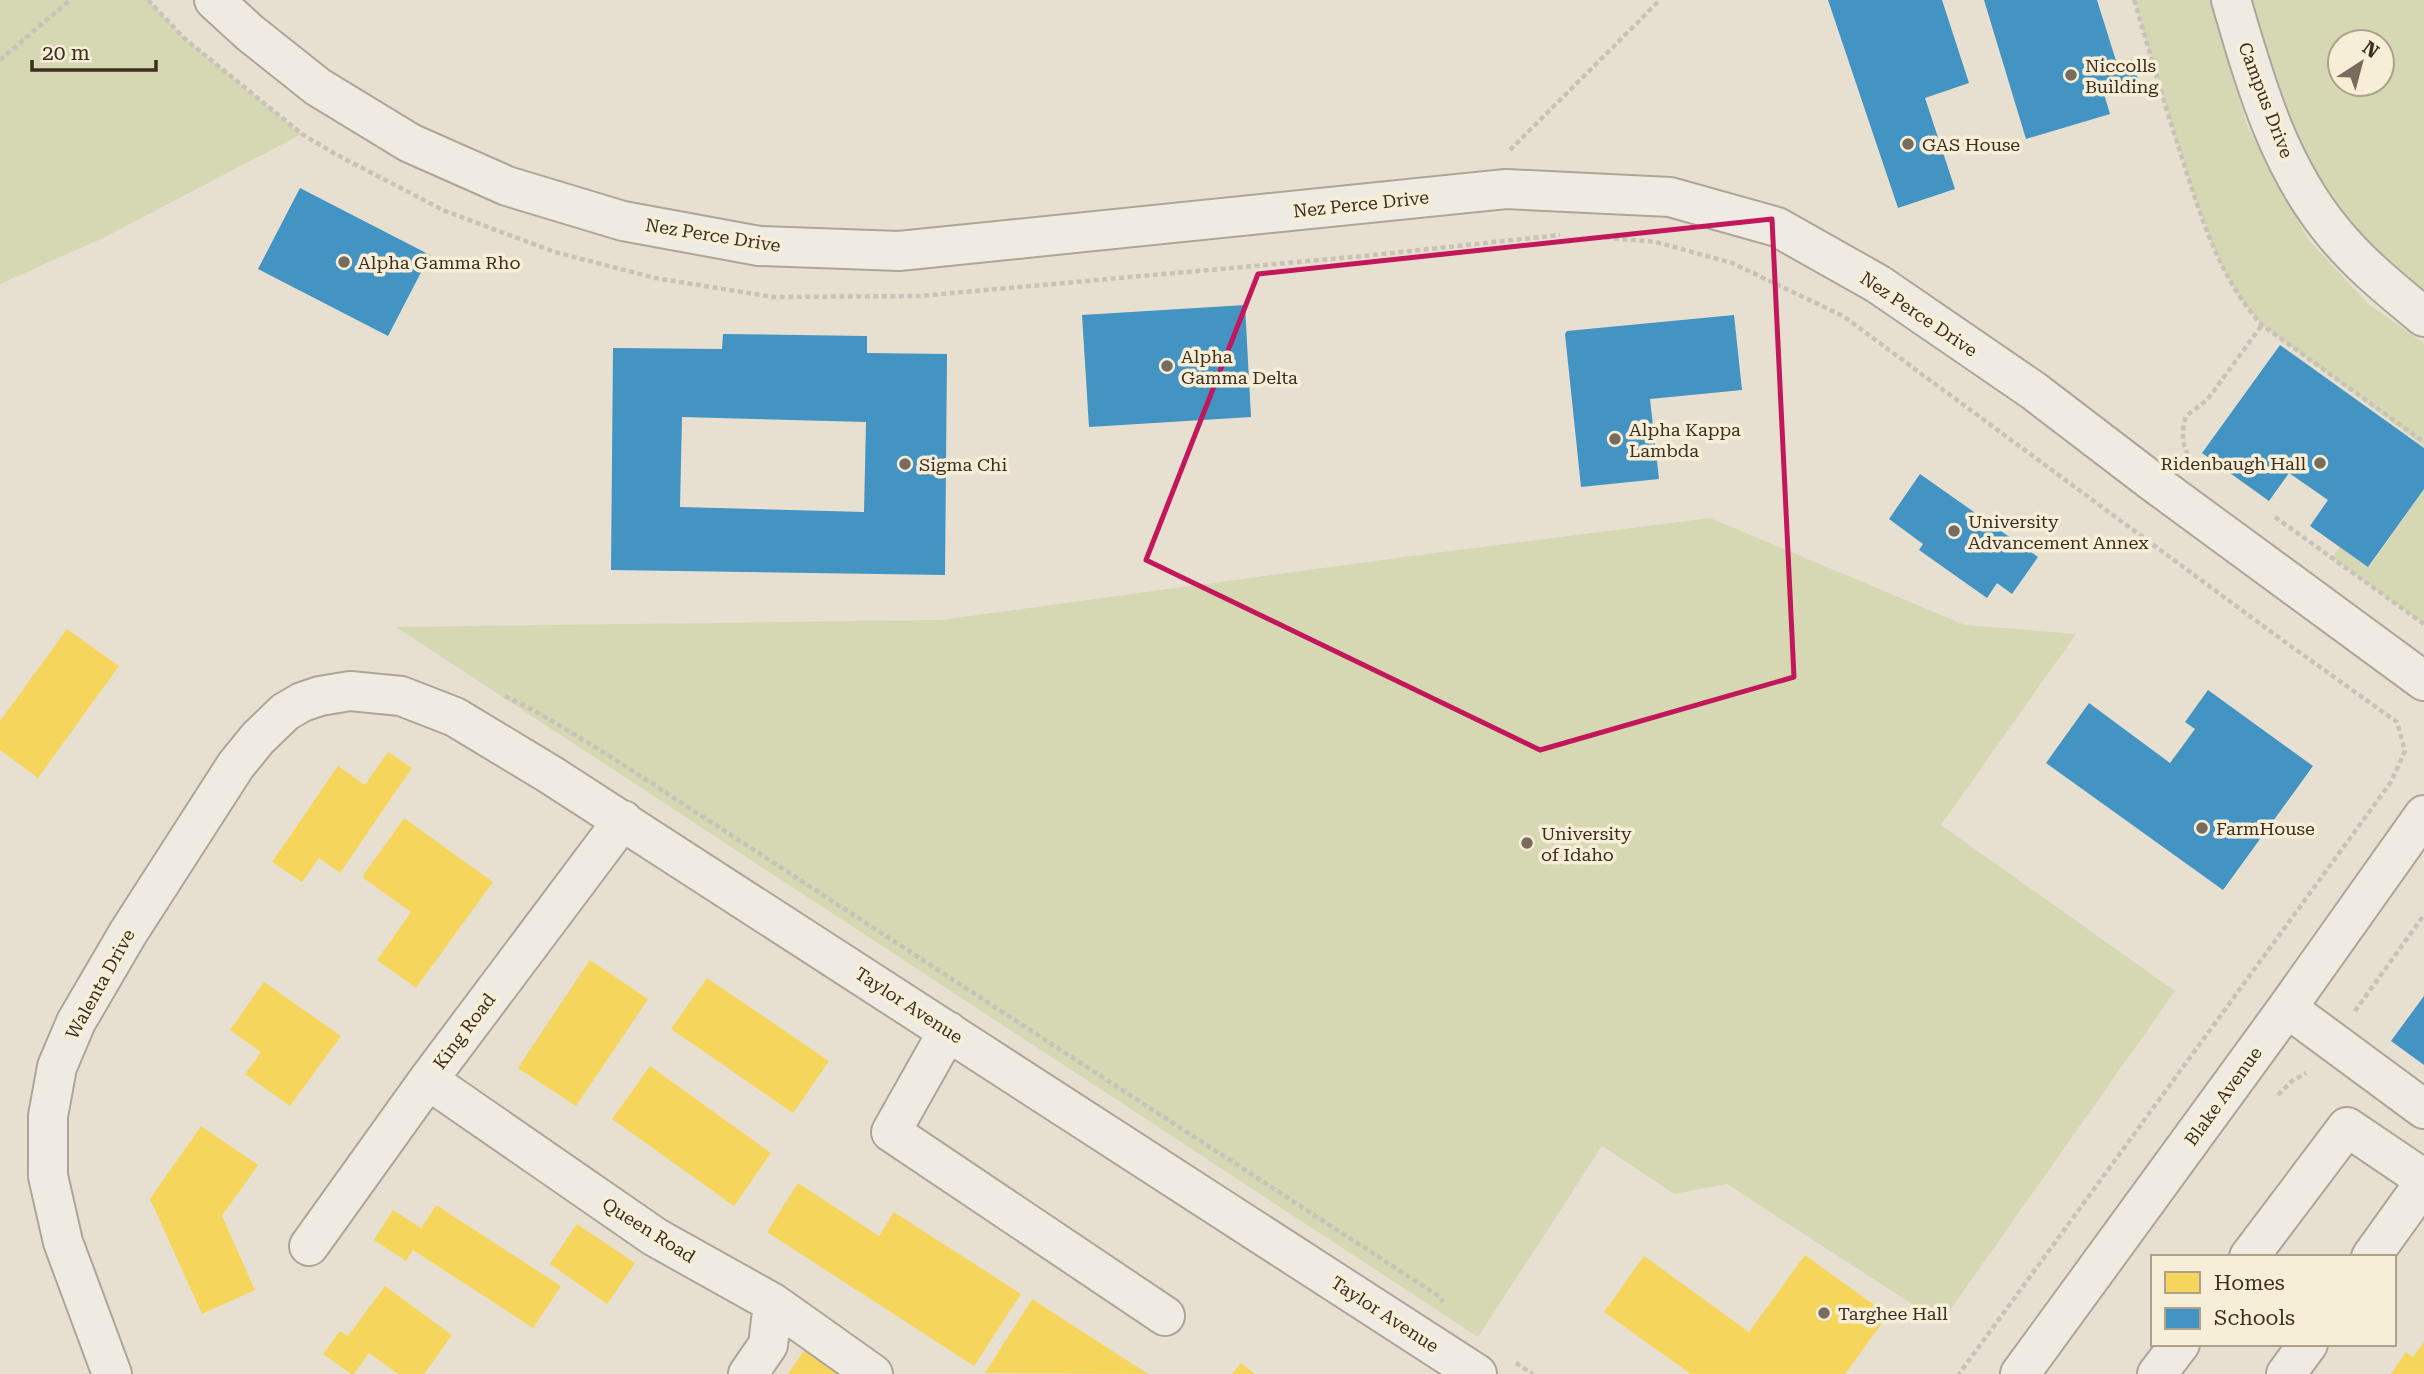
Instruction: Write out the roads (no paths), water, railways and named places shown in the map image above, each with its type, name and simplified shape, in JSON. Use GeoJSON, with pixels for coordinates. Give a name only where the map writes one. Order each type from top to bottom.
{"type":"FeatureCollection","features":[{"type":"Feature","properties":{"kind":"street","name":"Nez Perce Drive"},"geometry":{"type":"LineString","coordinates":[[214,0],[250,33],[318,87],[410,143],[507,186],[624,221],[759,246],[899,251],[1506,189],[1670,197],[1777,227],[1878,284],[2034,391],[2424,681]]}},
{"type":"Feature","properties":{"kind":"street","name":"Campus Drive"},"geometry":{"type":"LineString","coordinates":[[2231,0],[2256,83],[2277,139],[2304,191],[2334,233],[2361,262],[2424,317]]}},
{"type":"Feature","properties":{"kind":"street","name":"Taylor Avenue"},"geometry":{"type":"LineString","coordinates":[[320,696],[350,691],[401,696],[455,717],[623,820],[948,1031],[1494,1367]]}},
{"type":"Feature","properties":{"kind":"street","name":"Walenta Drive"},"geometry":{"type":"LineString","coordinates":[[111,1374],[63,1242],[48,1176],[48,1116],[57,1067],[76,1022],[128,933],[236,765],[258,738],[285,712],[320,696]]}},
{"type":"Feature","properties":{"kind":"street","name":"Blake Avenue"},"geometry":{"type":"LineString","coordinates":[[2020,1374],[2424,815]]}},
{"type":"Feature","properties":{"kind":"street","name":"King Road"},"geometry":{"type":"LineString","coordinates":[[309,1245],[428,1080],[623,820]]}},
{"type":"Feature","properties":{"kind":"street"},"geometry":{"type":"LineString","coordinates":[[2287,1008],[2424,1109]]}},
{"type":"Feature","properties":{"kind":"street"},"geometry":{"type":"LineString","coordinates":[[948,1031],[891,1132],[1165,1316]]}},
{"type":"Feature","properties":{"kind":"street","name":"Queen Road"},"geometry":{"type":"LineString","coordinates":[[428,1080],[655,1237],[773,1303],[873,1374]]}},
{"type":"Feature","properties":{"kind":"street"},"geometry":{"type":"LineString","coordinates":[[2251,1255],[2347,1127],[2424,1181],[2372,1255]]}},
{"type":"Feature","properties":{"kind":"street"},"geometry":{"type":"LineString","coordinates":[[748,1374],[768,1345],[773,1303]]}},
{"type":"Feature","properties":{"kind":"street"},"geometry":{"type":"LineString","coordinates":[[2157,1374],[2178,1346]]}},
{"type":"Feature","properties":{"kind":"street"},"geometry":{"type":"LineString","coordinates":[[2286,1374],[2307,1346]]}},
{"type":"Feature","properties":{"kind":"place","name":"Niccolls Building"},"geometry":{"type":"Point","coordinates":[2071,75]}},
{"type":"Feature","properties":{"kind":"place","name":"GAS House"},"geometry":{"type":"Point","coordinates":[1908,144]}},
{"type":"Feature","properties":{"kind":"place","name":"Alpha Gamma Rho"},"geometry":{"type":"Point","coordinates":[344,262]}},
{"type":"Feature","properties":{"kind":"place","name":"Alpha Gamma Delta"},"geometry":{"type":"Point","coordinates":[1167,366]}},
{"type":"Feature","properties":{"kind":"place","name":"Alpha Kappa Lambda"},"geometry":{"type":"Point","coordinates":[1615,439]}},
{"type":"Feature","properties":{"kind":"place","name":"Ridenbaugh Hall"},"geometry":{"type":"Point","coordinates":[2320,463]}},
{"type":"Feature","properties":{"kind":"place","name":"Sigma Chi"},"geometry":{"type":"Point","coordinates":[905,464]}},
{"type":"Feature","properties":{"kind":"place","name":"University Advancement Annex"},"geometry":{"type":"Point","coordinates":[1954,531]}},
{"type":"Feature","properties":{"kind":"place","name":"FarmHouse"},"geometry":{"type":"Point","coordinates":[2202,828]}},
{"type":"Feature","properties":{"kind":"place","name":"University of Idaho"},"geometry":{"type":"Point","coordinates":[1527,843]}},
{"type":"Feature","properties":{"kind":"place","name":"Targhee Hall"},"geometry":{"type":"Point","coordinates":[1824,1313]}}]}
